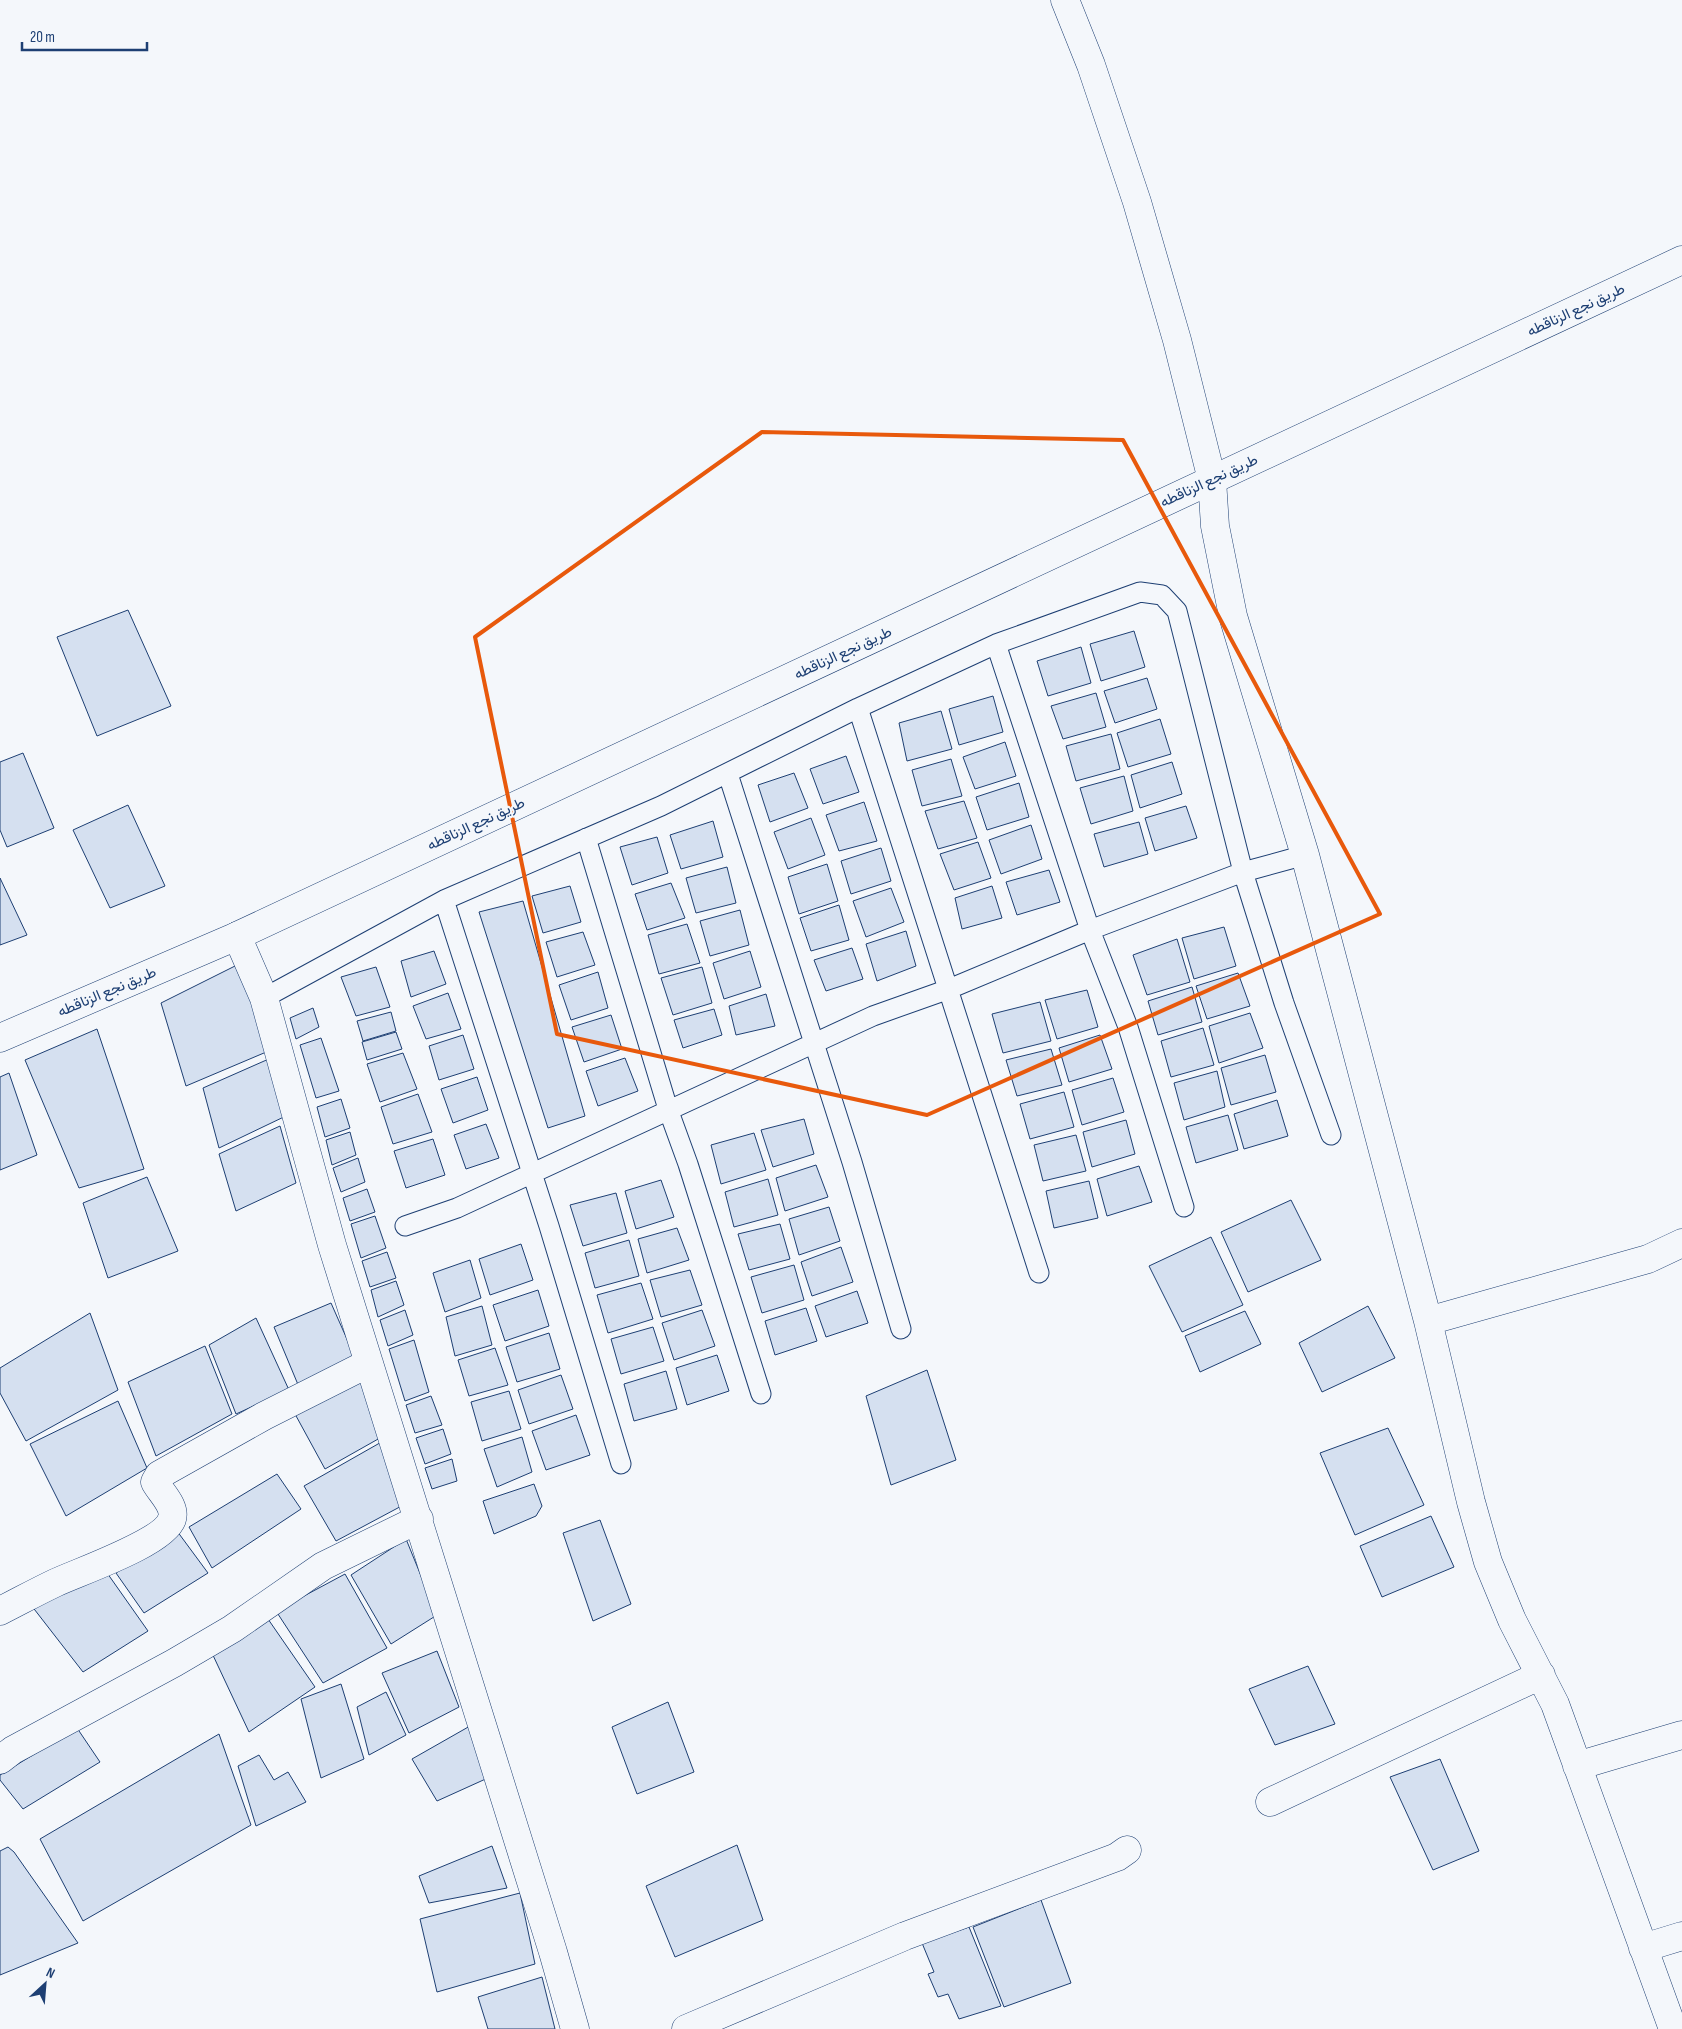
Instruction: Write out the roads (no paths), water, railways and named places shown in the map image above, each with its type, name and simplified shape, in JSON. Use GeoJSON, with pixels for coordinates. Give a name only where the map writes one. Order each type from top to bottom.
{"type":"FeatureCollection","features":[{"type":"Feature","properties":{"kind":"street"},"geometry":{"type":"LineString","coordinates":[[1065,0],[1091,65],[1137,202],[1177,340],[1212,480],[1215,526],[1233,616],[1305,855],[1428,1321],[1471,1502],[1488,1562],[1512,1620],[1555,1704],[1673,2029]]}},
{"type":"Feature","properties":{"kind":"street","name":"طريق نجع الزناقطه"},"geometry":{"type":"LineString","coordinates":[[0,1038],[237,936],[1682,260]]}},
{"type":"Feature","properties":{"kind":"street"},"geometry":{"type":"LineString","coordinates":[[237,936],[264,998],[332,1246],[419,1519],[575,2029]]}},
{"type":"Feature","properties":{"kind":"street"},"geometry":{"type":"LineString","coordinates":[[1428,1321],[1648,1259],[1682,1243]]}},
{"type":"Feature","properties":{"kind":"street"},"geometry":{"type":"LineString","coordinates":[[0,1611],[56,1583],[127,1553],[166,1528],[172,1520],[172,1510],[155,1482],[159,1475],[264,1416],[370,1363]]}},
{"type":"Feature","properties":{"kind":"street"},"geometry":{"type":"LineString","coordinates":[[0,1760],[13,1750],[182,1658],[232,1628],[323,1566],[419,1519]]}},
{"type":"Feature","properties":{"kind":"street"},"geometry":{"type":"LineString","coordinates":[[1270,1802],[1541,1674]]}},
{"type":"Feature","properties":{"kind":"street"},"geometry":{"type":"LineString","coordinates":[[1577,1766],[1682,1735]]}},
{"type":"Feature","properties":{"kind":"street"},"geometry":{"type":"LineString","coordinates":[[686,2029],[904,1936],[1118,1857],[1126,1850]]}},
{"type":"Feature","properties":{"kind":"street"},"geometry":{"type":"LineString","coordinates":[[1643,1948],[1682,1936]]}},
{"type":"Feature","properties":{"kind":"lane"},"geometry":{"type":"LineString","coordinates":[[264,998],[444,900],[728,774],[858,708],[996,644],[1140,592],[1162,595],[1177,611],[1243,872],[1284,1003],[1331,1135]]}},
{"type":"Feature","properties":{"kind":"lane"},"geometry":{"type":"LineString","coordinates":[[996,644],[1090,930],[1128,1027],[1184,1207]]}},
{"type":"Feature","properties":{"kind":"lane"},"geometry":{"type":"LineString","coordinates":[[858,708],[1039,1274]]}},
{"type":"Feature","properties":{"kind":"lane"},"geometry":{"type":"LineString","coordinates":[[728,774],[814,1044],[900,1329]]}},
{"type":"Feature","properties":{"kind":"lane"},"geometry":{"type":"LineString","coordinates":[[586,838],[668,1109],[691,1173],[761,1394]]}},
{"type":"Feature","properties":{"kind":"lane"},"geometry":{"type":"LineString","coordinates":[[405,1226],[457,1208],[873,1016],[1243,872],[1305,855]]}},
{"type":"Feature","properties":{"kind":"lane"},"geometry":{"type":"LineString","coordinates":[[444,900],[549,1226],[621,1464]]}}]}
